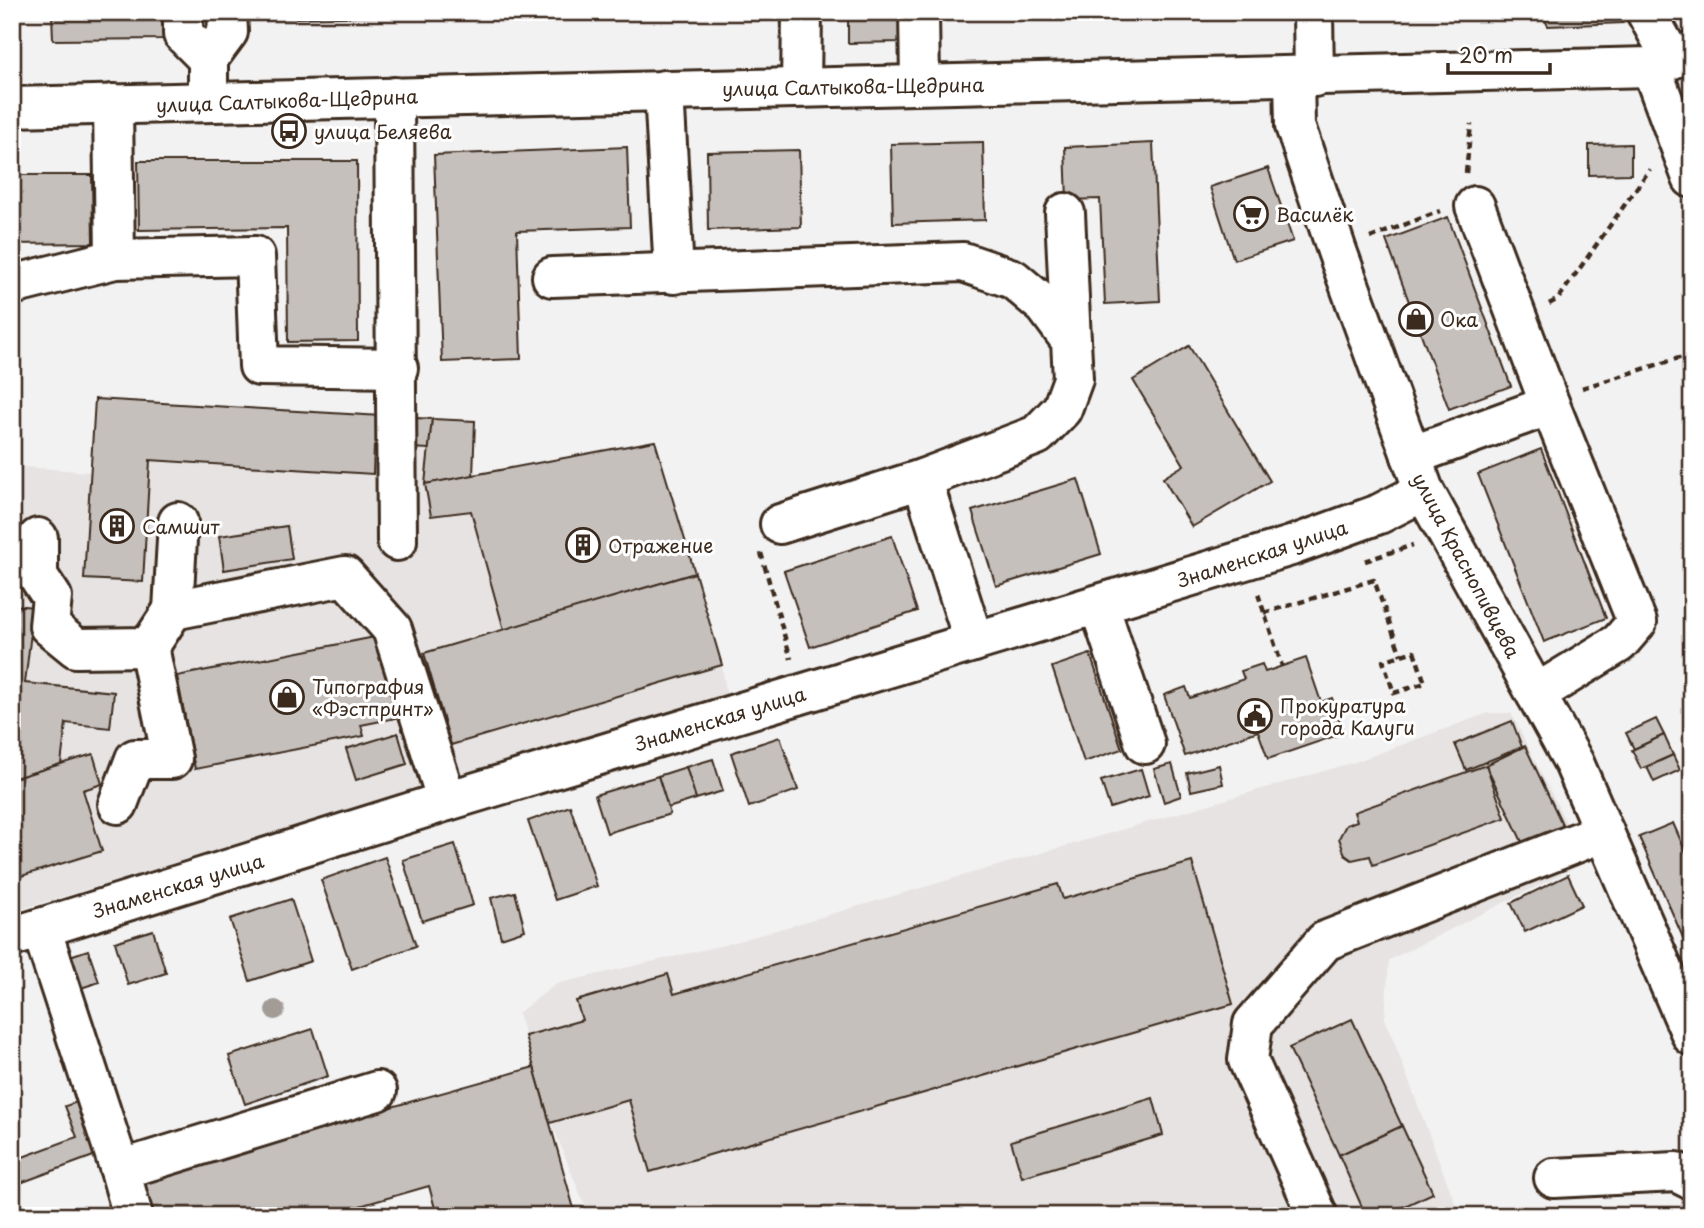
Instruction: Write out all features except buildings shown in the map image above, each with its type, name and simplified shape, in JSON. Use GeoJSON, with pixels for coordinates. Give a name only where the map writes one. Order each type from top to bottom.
{"type":"FeatureCollection","features":[{"type":"Feature","properties":{"kind":"street"},"geometry":{"type":"LineString","coordinates":[[183,12],[183,34],[208,59]]}},
{"type":"Feature","properties":{"kind":"street"},"geometry":{"type":"LineString","coordinates":[[208,102],[208,59],[228,32],[228,12]]}},
{"type":"Feature","properties":{"kind":"street"},"geometry":{"type":"LineString","coordinates":[[801,87],[802,12]]}},
{"type":"Feature","properties":{"kind":"street"},"geometry":{"type":"LineString","coordinates":[[919,12],[920,84]]}},
{"type":"Feature","properties":{"kind":"street","name":"улица Краснопивцева"},"geometry":{"type":"LineString","coordinates":[[1313,12],[1295,126],[1417,474],[1574,762],[1692,1037]]}},
{"type":"Feature","properties":{"kind":"street"},"geometry":{"type":"LineString","coordinates":[[1646,12],[1671,59],[1675,134],[1692,178]]}},
{"type":"Feature","properties":{"kind":"street","name":"улица Салтыкова-Щедрина"},"geometry":{"type":"LineString","coordinates":[[12,107],[1304,77],[1671,59]]}},
{"type":"Feature","properties":{"kind":"street"},"geometry":{"type":"LineString","coordinates":[[664,90],[674,274]]}},
{"type":"Feature","properties":{"kind":"street"},"geometry":{"type":"LineString","coordinates":[[394,97],[398,368],[397,541]]}},
{"type":"Feature","properties":{"kind":"street"},"geometry":{"type":"LineString","coordinates":[[113,104],[115,260]]}},
{"type":"Feature","properties":{"kind":"street"},"geometry":{"type":"LineString","coordinates":[[1469,204],[1637,622],[1619,643],[1536,694]]}},
{"type":"Feature","properties":{"kind":"street"},"geometry":{"type":"LineString","coordinates":[[780,524],[922,479],[1037,435],[1062,409],[1073,379],[1065,213]]}},
{"type":"Feature","properties":{"kind":"street"},"geometry":{"type":"LineString","coordinates":[[12,285],[115,260],[255,256],[258,366],[398,368]]}},
{"type":"Feature","properties":{"kind":"street"},"geometry":{"type":"LineString","coordinates":[[552,277],[963,262],[1013,279],[1045,306],[1071,341]]}},
{"type":"Feature","properties":{"kind":"street","name":"Знаменская улица"},"geometry":{"type":"LineString","coordinates":[[27,933],[447,801],[1291,546],[1379,514],[1417,474],[1550,405]]}},
{"type":"Feature","properties":{"kind":"street"},"geometry":{"type":"LineString","coordinates":[[922,479],[974,642]]}},
{"type":"Feature","properties":{"kind":"street"},"geometry":{"type":"LineString","coordinates":[[118,804],[135,759],[172,759],[149,647],[173,610],[177,522]]}},
{"type":"Feature","properties":{"kind":"street"},"geometry":{"type":"LineString","coordinates":[[38,538],[38,576],[52,597],[49,626],[76,648],[149,647]]}},
{"type":"Feature","properties":{"kind":"street"},"geometry":{"type":"LineString","coordinates":[[173,610],[345,576],[392,629],[447,801]]}},
{"type":"Feature","properties":{"kind":"street"},"geometry":{"type":"LineString","coordinates":[[1099,605],[1145,744]]}},
{"type":"Feature","properties":{"kind":"street"},"geometry":{"type":"LineString","coordinates":[[1318,1216],[1248,1060],[1253,1024],[1325,941],[1604,832]]}},
{"type":"Feature","properties":{"kind":"street"},"geometry":{"type":"LineString","coordinates":[[27,933],[120,1170],[134,1216]]}},
{"type":"Feature","properties":{"kind":"street"},"geometry":{"type":"LineString","coordinates":[[120,1170],[377,1091]]}},
{"type":"Feature","properties":{"kind":"street"},"geometry":{"type":"LineString","coordinates":[[1553,1178],[1676,1172],[1692,1180]]}},
{"type":"Feature","properties":{"kind":"path"},"geometry":{"type":"LineString","coordinates":[[1337,251],[1469,204],[1471,124]]}},
{"type":"Feature","properties":{"kind":"path"},"geometry":{"type":"LineString","coordinates":[[1519,324],[1558,299],[1675,134]]}},
{"type":"Feature","properties":{"kind":"path"},"geometry":{"type":"LineString","coordinates":[[1550,405],[1580,388],[1692,354]]}},
{"type":"Feature","properties":{"kind":"path"},"geometry":{"type":"LineString","coordinates":[[780,524],[761,554],[800,694]]}},
{"type":"Feature","properties":{"kind":"path"},"geometry":{"type":"LineString","coordinates":[[1264,613],[1374,580],[1401,655]]}},
{"type":"Feature","properties":{"kind":"path"},"geometry":{"type":"LineString","coordinates":[[1258,594],[1282,666]]}},
{"type":"Feature","properties":{"kind":"path"},"geometry":{"type":"LineString","coordinates":[[1413,651],[1425,683],[1394,693],[1383,661],[1401,655],[1413,651]]}},
{"type":"Feature","properties":{"kind":"shaded area"},"geometry":{"type":"Polygon","coordinates":[[[95,399],[475,421],[473,476],[722,665],[727,698],[12,912],[12,466],[90,472],[95,399]]]}},
{"type":"Feature","properties":{"kind":"shaded area"},"geometry":{"type":"Polygon","coordinates":[[[1488,713],[1511,713],[1586,862],[1389,960],[1385,1018],[1460,1216],[589,1216],[553,1127],[518,1013],[556,984],[728,944],[1355,762],[1488,713]]]}},
{"type":"Feature","properties":{"kind":"place","name":"улица Беляева"},"geometry":{"type":"Point","coordinates":[289,131]}},
{"type":"Feature","properties":{"kind":"place","name":"Василёк"},"geometry":{"type":"Point","coordinates":[1251,214]}},
{"type":"Feature","properties":{"kind":"place","name":"Ока"},"geometry":{"type":"Point","coordinates":[1416,319]}},
{"type":"Feature","properties":{"kind":"place","name":"Самшит"},"geometry":{"type":"Point","coordinates":[117,526]}},
{"type":"Feature","properties":{"kind":"place","name":"Отражение"},"geometry":{"type":"Point","coordinates":[583,545]}},
{"type":"Feature","properties":{"kind":"place","name":"Типография «Фэстпринт»"},"geometry":{"type":"Point","coordinates":[287,697]}},
{"type":"Feature","properties":{"kind":"place","name":"Прокуратура города Калуги"},"geometry":{"type":"Point","coordinates":[1255,716]}}]}
